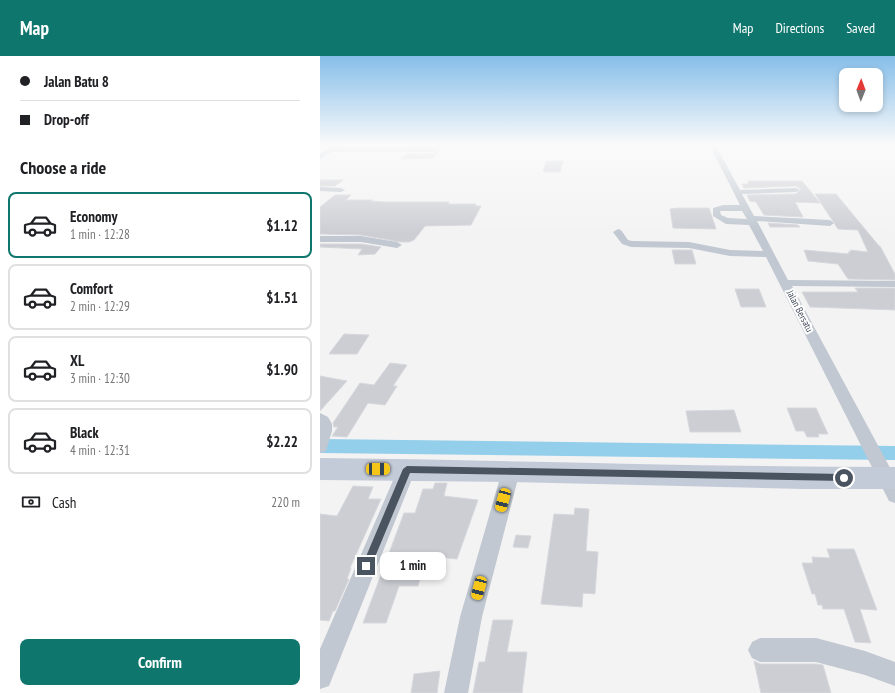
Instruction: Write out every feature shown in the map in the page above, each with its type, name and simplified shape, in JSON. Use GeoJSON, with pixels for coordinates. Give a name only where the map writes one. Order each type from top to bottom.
{"type":"FeatureCollection","features":[{"type":"Feature","properties":{"kind":"street","name":"Jalan Bersatu"},"geometry":{"type":"LineString","coordinates":[[728,174],[868,443],[889,479]]}},
{"type":"Feature","properties":{"kind":"street"},"geometry":{"type":"LineString","coordinates":[[320,189],[340,190]]}},
{"type":"Feature","properties":{"kind":"street"},"geometry":{"type":"LineString","coordinates":[[738,192],[796,190]]}},
{"type":"Feature","properties":{"kind":"street"},"geometry":{"type":"LineString","coordinates":[[749,216],[830,223]]}},
{"type":"Feature","properties":{"kind":"street"},"geometry":{"type":"LineString","coordinates":[[618,232],[625,242],[631,244],[689,245],[730,253],[770,254]]}},
{"type":"Feature","properties":{"kind":"street"},"geometry":{"type":"LineString","coordinates":[[320,239],[361,239],[397,245]]}},
{"type":"Feature","properties":{"kind":"street"},"geometry":{"type":"LineString","coordinates":[[785,283],[895,284]]}},
{"type":"Feature","properties":{"kind":"street"},"geometry":{"type":"LineString","coordinates":[[320,469],[407,469],[889,479]]}},
{"type":"Feature","properties":{"kind":"street"},"geometry":{"type":"LineString","coordinates":[[320,676],[407,469]]}},
{"type":"Feature","properties":{"kind":"street"},"geometry":{"type":"LineString","coordinates":[[456,693],[471,617],[511,471]]}},
{"type":"Feature","properties":{"kind":"street"},"geometry":{"type":"LineString","coordinates":[[760,650],[816,650],[865,662],[895,674]]}},
{"type":"Feature","properties":{"kind":"building"},"geometry":{"type":"Polygon","coordinates":[[[320,180],[343,180],[335,186],[320,186],[320,180]]]}},
{"type":"Feature","properties":{"kind":"building"},"geometry":{"type":"Polygon","coordinates":[[[748,181],[802,181],[820,203],[795,202],[803,217],[764,215],[756,202],[750,201],[747,195],[796,194],[801,189],[796,186],[744,188],[742,184],[749,184],[748,181]]]}},
{"type":"Feature","properties":{"kind":"building"},"geometry":{"type":"Polygon","coordinates":[[[815,194],[836,194],[880,246],[895,274],[895,280],[848,279],[838,264],[808,261],[804,250],[849,254],[848,252],[851,252],[850,250],[868,252],[858,230],[838,229],[815,194]]]}},
{"type":"Feature","properties":{"kind":"building"},"geometry":{"type":"Polygon","coordinates":[[[335,195],[351,195],[346,200],[373,200],[371,201],[383,202],[449,202],[448,204],[476,204],[475,206],[481,206],[471,225],[425,226],[414,240],[409,242],[400,242],[361,235],[320,234],[320,207],[335,195]]]}},
{"type":"Feature","properties":{"kind":"building"},"geometry":{"type":"Polygon","coordinates":[[[709,208],[716,229],[673,228],[670,209],[709,208]]]}},
{"type":"Feature","properties":{"kind":"building"},"geometry":{"type":"Polygon","coordinates":[[[768,223],[798,225],[800,227],[770,227],[768,223]]]}},
{"type":"Feature","properties":{"kind":"building"},"geometry":{"type":"Polygon","coordinates":[[[320,244],[361,244],[381,247],[375,254],[358,255],[362,249],[320,247],[320,244]]]}},
{"type":"Feature","properties":{"kind":"building"},"geometry":{"type":"Polygon","coordinates":[[[672,250],[692,250],[696,264],[675,264],[672,250]]]}},
{"type":"Feature","properties":{"kind":"building"},"geometry":{"type":"Polygon","coordinates":[[[855,288],[895,288],[895,310],[810,307],[802,292],[858,292],[855,288]]]}},
{"type":"Feature","properties":{"kind":"building"},"geometry":{"type":"Polygon","coordinates":[[[735,289],[759,289],[766,307],[741,307],[735,289]]]}},
{"type":"Feature","properties":{"kind":"building"},"geometry":{"type":"Polygon","coordinates":[[[344,334],[369,335],[357,354],[329,354],[344,334]]]}},
{"type":"Feature","properties":{"kind":"building"},"geometry":{"type":"Polygon","coordinates":[[[390,363],[407,365],[393,386],[397,386],[385,405],[368,403],[347,437],[332,436],[338,427],[334,427],[333,423],[360,383],[374,385],[390,363]]]}},
{"type":"Feature","properties":{"kind":"building"},"geometry":{"type":"Polygon","coordinates":[[[320,376],[347,381],[320,411],[320,376]]]}},
{"type":"Feature","properties":{"kind":"building"},"geometry":{"type":"Polygon","coordinates":[[[787,408],[816,408],[828,434],[818,434],[819,437],[807,437],[804,431],[796,431],[787,408]]]}},
{"type":"Feature","properties":{"kind":"building"},"geometry":{"type":"Polygon","coordinates":[[[734,410],[741,432],[690,432],[686,411],[734,410]]]}},
{"type":"Feature","properties":{"kind":"building"},"geometry":{"type":"Polygon","coordinates":[[[435,483],[447,483],[444,496],[478,500],[457,559],[427,556],[418,586],[399,586],[386,623],[363,623],[404,513],[415,513],[423,489],[433,489],[435,483]]]}},
{"type":"Feature","properties":{"kind":"building"},"geometry":{"type":"Polygon","coordinates":[[[353,486],[373,487],[368,499],[381,499],[350,568],[347,579],[349,579],[335,611],[333,611],[329,621],[320,620],[320,514],[337,516],[353,486]]]}},
{"type":"Feature","properties":{"kind":"building"},"geometry":{"type":"Polygon","coordinates":[[[575,508],[589,509],[586,551],[598,552],[595,594],[583,593],[582,607],[541,604],[554,514],[574,515],[575,508]]]}},
{"type":"Feature","properties":{"kind":"building"},"geometry":{"type":"Polygon","coordinates":[[[516,535],[531,536],[528,548],[513,547],[516,535]]]}},
{"type":"Feature","properties":{"kind":"building"},"geometry":{"type":"Polygon","coordinates":[[[827,549],[854,549],[877,610],[860,609],[871,643],[855,642],[844,609],[823,609],[822,605],[818,605],[815,594],[812,594],[802,563],[813,563],[812,557],[830,558],[827,549]]]}},
{"type":"Feature","properties":{"kind":"building"},"geometry":{"type":"Polygon","coordinates":[[[493,620],[513,620],[507,652],[527,652],[522,693],[473,693],[479,662],[485,662],[493,620]]]}},
{"type":"Feature","properties":{"kind":"building"},"geometry":{"type":"Polygon","coordinates":[[[754,661],[760,664],[823,665],[831,693],[761,693],[754,661]]]}},
{"type":"Feature","properties":{"kind":"building"},"geometry":{"type":"Polygon","coordinates":[[[440,671],[437,693],[411,693],[414,674],[440,671]]]}},
{"type":"Feature","properties":{"kind":"waterway"},"geometry":{"type":"LineString","coordinates":[[320,446],[895,453]]}},
{"type":"Feature","properties":{"kind":"route"},"geometry":{"type":"LineString","coordinates":[[366,566],[407,469],[844,478]]}}]}
